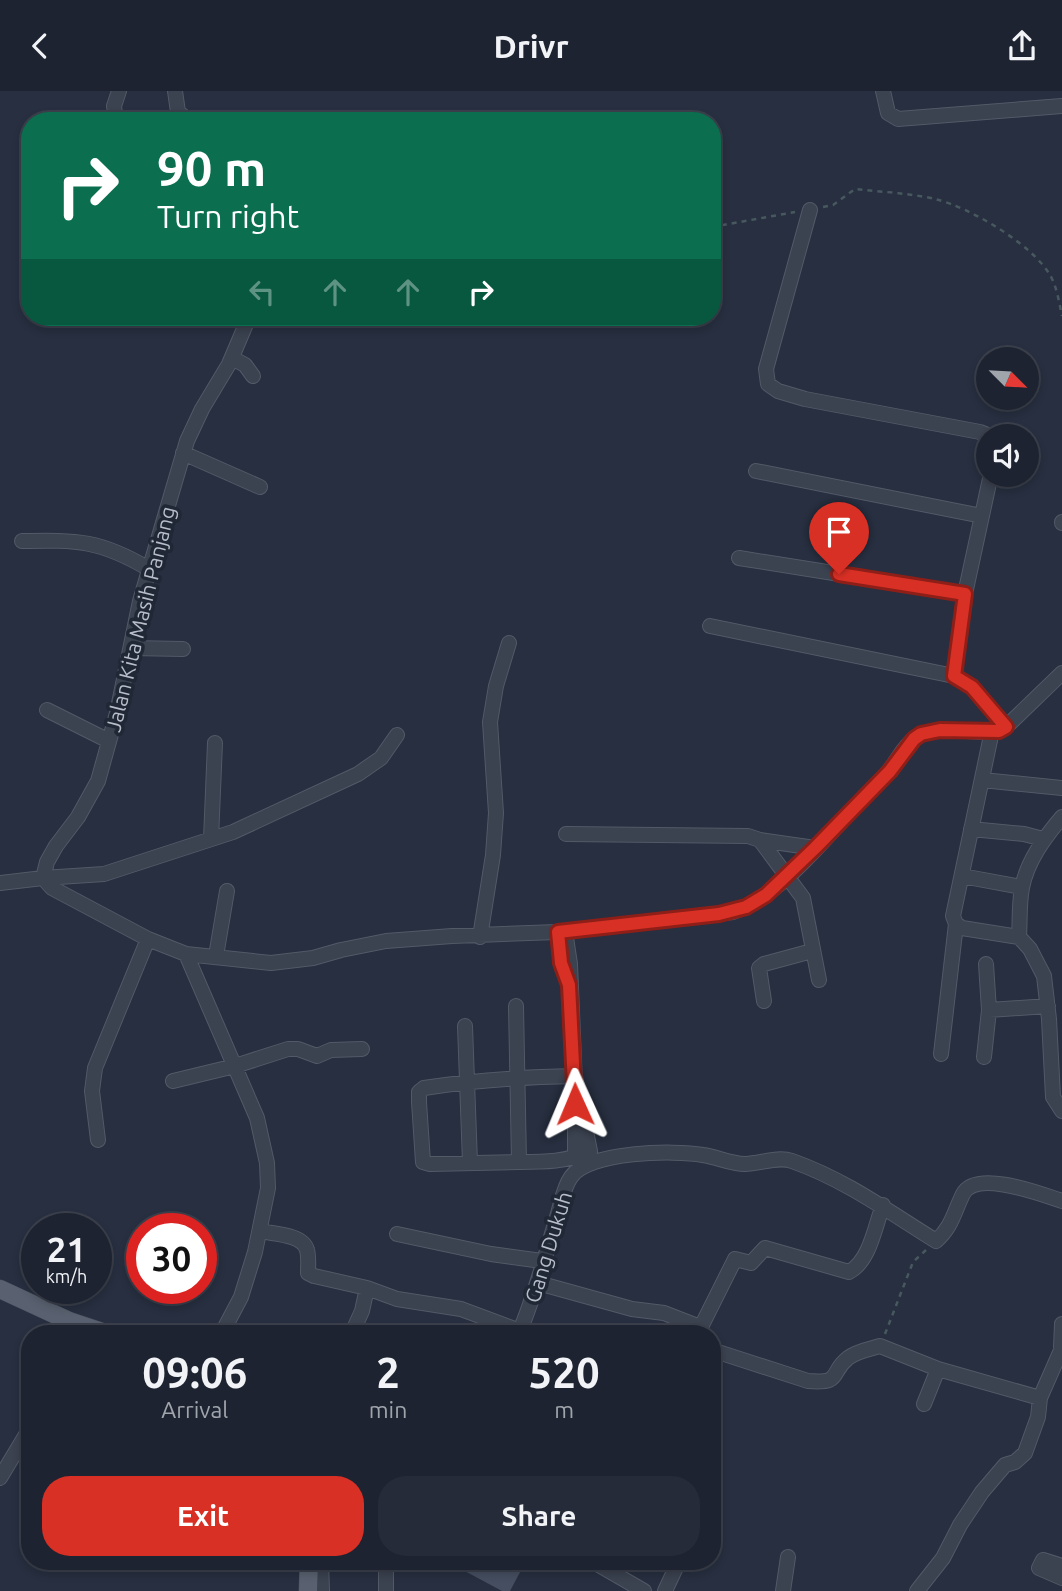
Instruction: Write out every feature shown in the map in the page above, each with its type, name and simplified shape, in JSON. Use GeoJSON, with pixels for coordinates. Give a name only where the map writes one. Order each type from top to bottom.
{"type":"FeatureCollection","features":[{"type":"Feature","properties":{"kind":"main road"},"geometry":{"type":"LineString","coordinates":[[0,1289],[80,1325]]}},
{"type":"Feature","properties":{"kind":"main road"},"geometry":{"type":"LineString","coordinates":[[308,1591],[313,1570]]}},
{"type":"Feature","properties":{"kind":"street"},"geometry":{"type":"LineString","coordinates":[[114,112],[119,91]]}},
{"type":"Feature","properties":{"kind":"street"},"geometry":{"type":"LineString","coordinates":[[175,91],[179,112]]}},
{"type":"Feature","properties":{"kind":"street"},"geometry":{"type":"LineString","coordinates":[[883,91],[888,113],[898,119],[1062,106]]}},
{"type":"Feature","properties":{"kind":"street"},"geometry":{"type":"LineString","coordinates":[[810,209],[765,369],[768,384],[778,391],[806,399],[976,431]]}},
{"type":"Feature","properties":{"kind":"street","name":"Jalan Kita Masih Panjang"},"geometry":{"type":"LineString","coordinates":[[43,879],[47,862],[90,799],[101,774],[140,601],[183,453],[194,425],[232,358],[244,326]]}},
{"type":"Feature","properties":{"kind":"street"},"geometry":{"type":"LineString","coordinates":[[232,358],[245,365],[253,376]]}},
{"type":"Feature","properties":{"kind":"street"},"geometry":{"type":"LineString","coordinates":[[183,453],[260,487]]}},
{"type":"Feature","properties":{"kind":"street"},"geometry":{"type":"LineString","coordinates":[[756,471],[982,516]]}},
{"type":"Feature","properties":{"kind":"street"},"geometry":{"type":"LineString","coordinates":[[954,676],[965,594],[988,487]]}},
{"type":"Feature","properties":{"kind":"street"},"geometry":{"type":"LineString","coordinates":[[22,541],[67,540],[103,546],[121,552],[149,569]]}},
{"type":"Feature","properties":{"kind":"street"},"geometry":{"type":"LineString","coordinates":[[739,558],[965,594]]}},
{"type":"Feature","properties":{"kind":"street"},"geometry":{"type":"LineString","coordinates":[[710,626],[954,676],[972,687],[999,729]]}},
{"type":"Feature","properties":{"kind":"street"},"geometry":{"type":"LineString","coordinates":[[480,937],[493,855],[496,813],[490,722],[496,686],[509,643]]}},
{"type":"Feature","properties":{"kind":"street"},"geometry":{"type":"LineString","coordinates":[[131,648],[183,649]]}},
{"type":"Feature","properties":{"kind":"street"},"geometry":{"type":"LineString","coordinates":[[941,1054],[956,924],[953,916],[982,780],[999,729],[1062,673]]}},
{"type":"Feature","properties":{"kind":"street"},"geometry":{"type":"LineString","coordinates":[[47,710],[109,741]]}},
{"type":"Feature","properties":{"kind":"street"},"geometry":{"type":"LineString","coordinates":[[43,879],[52,887],[148,939],[186,954],[271,963],[313,958],[386,941],[561,932],[733,912],[766,895],[890,771],[914,739],[921,734],[940,730],[999,729]]}},
{"type":"Feature","properties":{"kind":"street"},"geometry":{"type":"LineString","coordinates":[[0,883],[104,874],[211,839],[291,807],[358,774],[381,758],[397,735]]}},
{"type":"Feature","properties":{"kind":"street"},"geometry":{"type":"LineString","coordinates":[[211,839],[215,743]]}},
{"type":"Feature","properties":{"kind":"street"},"geometry":{"type":"LineString","coordinates":[[982,780],[1062,788]]}},
{"type":"Feature","properties":{"kind":"street"},"geometry":{"type":"LineString","coordinates":[[1019,937],[1022,887],[1043,839],[1062,817]]}},
{"type":"Feature","properties":{"kind":"street"},"geometry":{"type":"LineString","coordinates":[[971,829],[1024,834],[1043,839]]}},
{"type":"Feature","properties":{"kind":"street"},"geometry":{"type":"LineString","coordinates":[[566,834],[748,837],[815,848]]}},
{"type":"Feature","properties":{"kind":"street"},"geometry":{"type":"LineString","coordinates":[[760,840],[803,898],[819,980]]}},
{"type":"Feature","properties":{"kind":"street"},"geometry":{"type":"LineString","coordinates":[[962,876],[1022,887]]}},
{"type":"Feature","properties":{"kind":"street"},"geometry":{"type":"LineString","coordinates":[[216,956],[227,891]]}},
{"type":"Feature","properties":{"kind":"street"},"geometry":{"type":"LineString","coordinates":[[956,924],[962,928],[1019,937],[1030,949],[1044,976],[1053,1097],[1062,1111]]}},
{"type":"Feature","properties":{"kind":"street"},"geometry":{"type":"LineString","coordinates":[[561,932],[570,964],[575,1076],[590,1151],[575,1158],[555,1161],[423,1162],[419,1092],[424,1088],[467,1081],[575,1076]]}},
{"type":"Feature","properties":{"kind":"street"},"geometry":{"type":"LineString","coordinates":[[97,1140],[92,1091],[95,1068],[148,939]]}},
{"type":"Feature","properties":{"kind":"street"},"geometry":{"type":"LineString","coordinates":[[764,1001],[759,968],[764,964],[812,951]]}},
{"type":"Feature","properties":{"kind":"street"},"geometry":{"type":"LineString","coordinates":[[186,954],[257,1118],[267,1163],[268,1188],[260,1231],[247,1281],[227,1325]]}},
{"type":"Feature","properties":{"kind":"street"},"geometry":{"type":"LineString","coordinates":[[984,1057],[989,1010],[986,964]]}},
{"type":"Feature","properties":{"kind":"street"},"geometry":{"type":"LineString","coordinates":[[516,1006],[519,1162]]}},
{"type":"Feature","properties":{"kind":"street"},"geometry":{"type":"LineString","coordinates":[[989,1010],[1048,1006]]}},
{"type":"Feature","properties":{"kind":"street"},"geometry":{"type":"LineString","coordinates":[[466,1026],[470,1163]]}},
{"type":"Feature","properties":{"kind":"street"},"geometry":{"type":"LineString","coordinates":[[173,1081],[293,1048],[317,1056],[331,1050],[362,1049]]}},
{"type":"Feature","properties":{"kind":"street","name":"Gang Dukuh"},"geometry":{"type":"LineString","coordinates":[[523,1325],[571,1177],[593,1162],[645,1152],[672,1151],[746,1164],[788,1160],[839,1181],[883,1205],[908,1225],[936,1241]]}},
{"type":"Feature","properties":{"kind":"street"},"geometry":{"type":"LineString","coordinates":[[936,1241],[952,1223],[964,1191],[976,1183],[1004,1185],[1062,1201]]}},
{"type":"Feature","properties":{"kind":"street"},"geometry":{"type":"LineString","coordinates":[[702,1325],[735,1260],[751,1263],[763,1248],[845,1273],[857,1267],[865,1256],[883,1205]]}},
{"type":"Feature","properties":{"kind":"street"},"geometry":{"type":"LineString","coordinates":[[260,1231],[304,1243],[308,1251],[307,1271],[311,1275],[367,1288],[397,1299],[461,1309],[502,1325]]}},
{"type":"Feature","properties":{"kind":"street"},"geometry":{"type":"LineString","coordinates":[[397,1234],[491,1254],[542,1261]]}},
{"type":"Feature","properties":{"kind":"street"},"geometry":{"type":"LineString","coordinates":[[538,1283],[632,1309],[664,1313],[689,1325]]}},
{"type":"Feature","properties":{"kind":"street"},"geometry":{"type":"LineString","coordinates":[[356,1325],[367,1288]]}},
{"type":"Feature","properties":{"kind":"street"},"geometry":{"type":"LineString","coordinates":[[917,1591],[943,1558],[960,1525],[982,1492],[1004,1465],[1015,1462],[1025,1453],[1038,1416],[1040,1398],[1061,1347],[1062,1324]]}},
{"type":"Feature","properties":{"kind":"street"},"geometry":{"type":"LineString","coordinates":[[721,1353],[800,1378],[822,1382],[835,1377],[851,1356],[880,1346],[938,1369],[1040,1398]]}},
{"type":"Feature","properties":{"kind":"street"},"geometry":{"type":"LineString","coordinates":[[924,1403],[938,1369]]}},
{"type":"Feature","properties":{"kind":"street"},"geometry":{"type":"LineString","coordinates":[[0,1478],[21,1443]]}},
{"type":"Feature","properties":{"kind":"street"},"geometry":{"type":"LineString","coordinates":[[783,1591],[788,1557]]}},
{"type":"Feature","properties":{"kind":"street"},"geometry":{"type":"LineString","coordinates":[[1062,1566],[1043,1560],[1039,1569],[1062,1578]]}},
{"type":"Feature","properties":{"kind":"street"},"geometry":{"type":"LineString","coordinates":[[317,1570],[322,1591]]}},
{"type":"Feature","properties":{"kind":"street"},"geometry":{"type":"LineString","coordinates":[[386,1570],[386,1591]]}},
{"type":"Feature","properties":{"kind":"street"},"geometry":{"type":"LineString","coordinates":[[608,1570],[644,1591]]}},
{"type":"Feature","properties":{"kind":"street"},"geometry":{"type":"LineString","coordinates":[[665,1591],[675,1570]]}},
{"type":"Feature","properties":{"kind":"path"},"geometry":{"type":"LineString","coordinates":[[721,225],[833,205],[855,189],[936,199],[960,208],[1013,238],[1040,262],[1055,287],[1062,316]]}},
{"type":"Feature","properties":{"kind":"path"},"geometry":{"type":"LineString","coordinates":[[880,1346],[913,1262],[936,1241]]}},
{"type":"Feature","properties":{"kind":"building"},"geometry":{"type":"Polygon","coordinates":[[[463,1570],[521,1570],[510,1591],[502,1591],[463,1570]]]}},
{"type":"Feature","properties":{"kind":"route"},"geometry":{"type":"LineString","coordinates":[[575,1104],[569,985],[561,963],[558,932],[719,914],[746,907],[766,895],[815,848],[890,771],[906,747],[921,734],[951,729],[999,731],[1006,727],[972,687],[954,676],[965,594],[839,574]]}}]}
